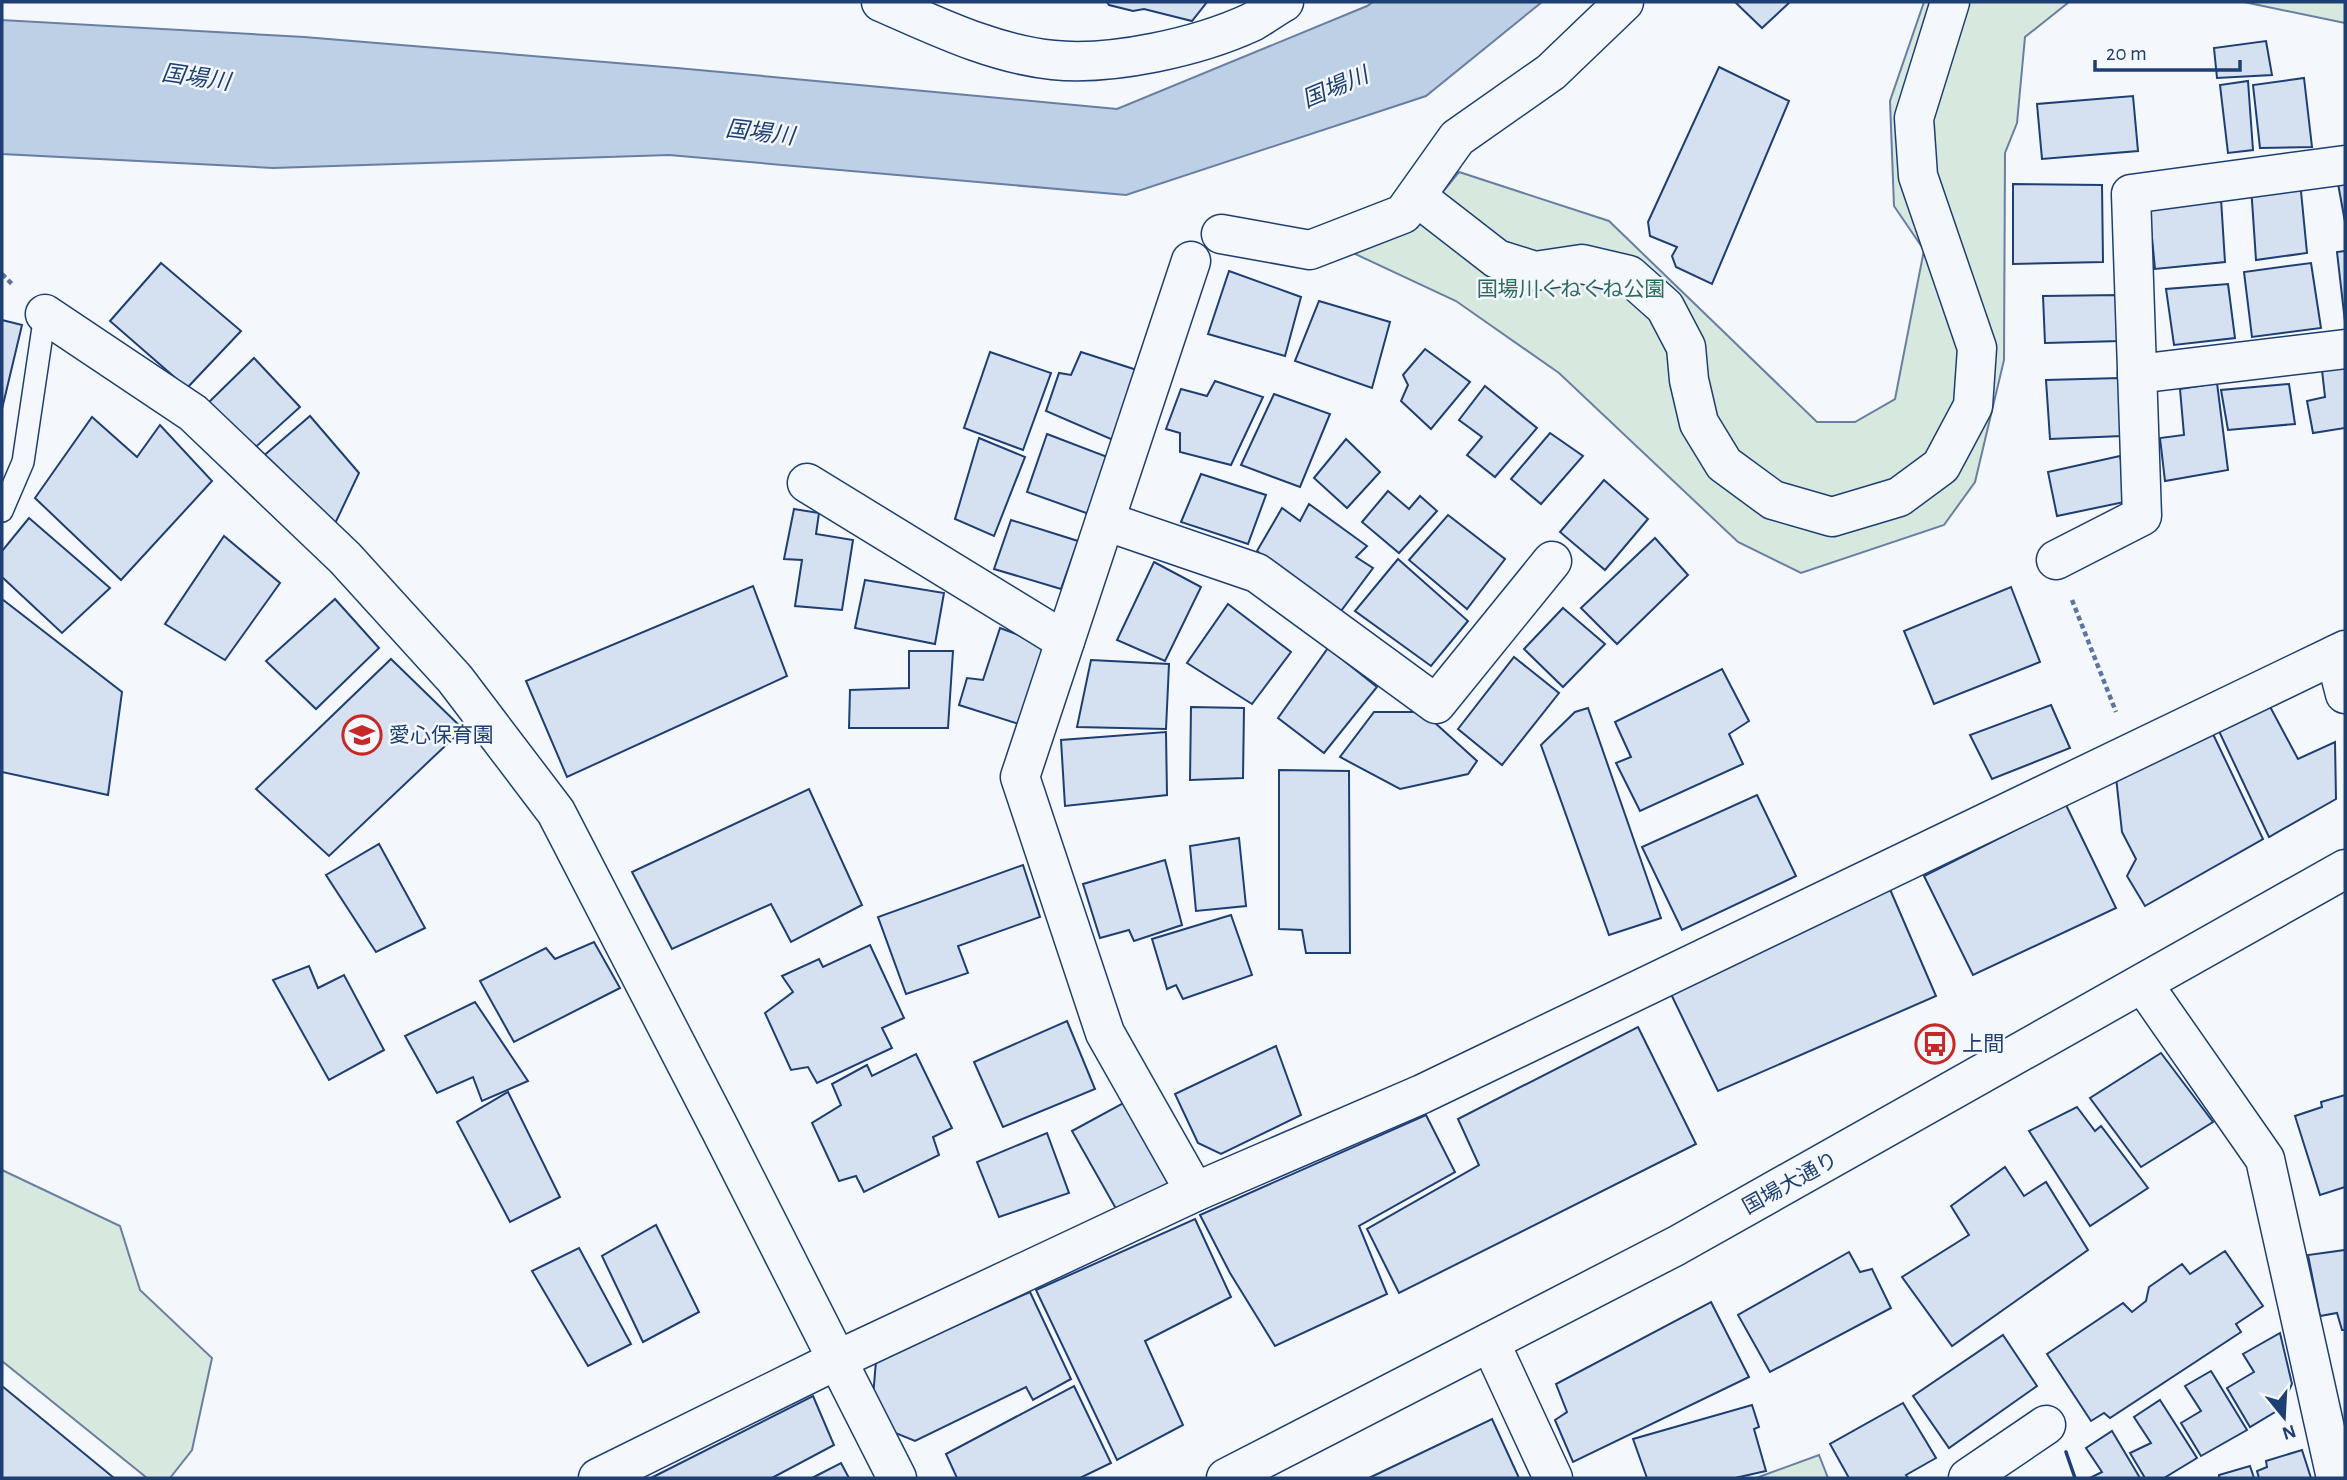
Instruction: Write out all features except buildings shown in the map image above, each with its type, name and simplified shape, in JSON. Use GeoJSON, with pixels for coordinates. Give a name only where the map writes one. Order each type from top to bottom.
{"type":"FeatureCollection","features":[{"type":"Feature","properties":{"kind":"main road"},"geometry":{"type":"LineString","coordinates":[[881,2],[961,36],[1008,50],[1052,60],[1089,61],[1181,47],[1252,22],[1284,2]]}},
{"type":"Feature","properties":{"kind":"main road"},"geometry":{"type":"LineString","coordinates":[[1220,234],[1310,250],[1403,214],[1457,138],[1551,72],[1624,2]]}},
{"type":"Feature","properties":{"kind":"main road"},"geometry":{"type":"LineString","coordinates":[[1430,207],[1497,259],[1535,271],[1582,264],[1629,275],[1665,307],[1686,347],[1689,380],[1699,423],[1724,464],[1773,500],[1832,517],[1899,497],[1941,466],[1973,406],[1977,348],[1918,176],[1914,118],[1950,2]]}},
{"type":"Feature","properties":{"kind":"main road"},"geometry":{"type":"LineString","coordinates":[[2056,560],[2142,516],[2131,194],[2345,166]]}},
{"type":"Feature","properties":{"kind":"main road"},"geometry":{"type":"LineString","coordinates":[[1191,261],[1020,777],[1105,1033],[1195,1192]]}},
{"type":"Feature","properties":{"kind":"main road"},"geometry":{"type":"LineString","coordinates":[[45,314],[193,413],[345,558],[455,679],[556,812],[897,1478]]}},
{"type":"Feature","properties":{"kind":"main road"},"geometry":{"type":"LineString","coordinates":[[2137,374],[2345,349]]}},
{"type":"Feature","properties":{"kind":"main road"},"geometry":{"type":"LineString","coordinates":[[807,483],[1065,641]]}},
{"type":"Feature","properties":{"kind":"main road"},"geometry":{"type":"LineString","coordinates":[[1105,521],[1257,572],[1436,704],[1552,561]]}},
{"type":"Feature","properties":{"kind":"main road"},"geometry":{"type":"LineString","coordinates":[[598,1478],[835,1360],[1195,1192],[1422,1094],[2340,653],[2345,694]]}},
{"type":"Feature","properties":{"kind":"main road","name":"国場大通り"},"geometry":{"type":"LineString","coordinates":[[1226,1478],[1676,1246],[2345,869]]}},
{"type":"Feature","properties":{"kind":"main road"},"geometry":{"type":"LineString","coordinates":[[2143,984],[2265,1158],[2336,1478]]}},
{"type":"Feature","properties":{"kind":"main road"},"geometry":{"type":"LineString","coordinates":[[1490,1342],[1553,1478]]}},
{"type":"Feature","properties":{"kind":"main road"},"geometry":{"type":"LineString","coordinates":[[1968,1478],[2046,1425]]}},
{"type":"Feature","properties":{"kind":"lane"},"geometry":{"type":"LineString","coordinates":[[2,511],[23,462],[45,314]]}},
{"type":"Feature","properties":{"kind":"path"},"geometry":{"type":"LineString","coordinates":[[2056,560],[2132,752]]}},
{"type":"Feature","properties":{"kind":"green space","name":"国場川くねくね公園"},"geometry":{"type":"Polygon","coordinates":[[[1924,2],[2069,2],[2025,37],[2017,123],[2005,153],[2004,360],[1975,482],[1944,525],[1801,573],[1738,542],[1559,373],[1456,301],[1351,252],[1411,231],[1459,172],[1609,221],[1817,422],[1855,422],[1895,399],[1924,250],[1894,206],[1890,101],[1924,2]]]}},
{"type":"Feature","properties":{"kind":"green space"},"geometry":{"type":"Polygon","coordinates":[[[2244,2],[2345,2],[2345,23],[2244,2]]]}},
{"type":"Feature","properties":{"kind":"green space"},"geometry":{"type":"Polygon","coordinates":[[[2,1170],[120,1226],[140,1290],[212,1358],[192,1450],[170,1478],[147,1478],[2,1361],[2,1170]]]}},
{"type":"Feature","properties":{"kind":"green space"},"geometry":{"type":"Polygon","coordinates":[[[1819,1455],[1828,1478],[1756,1478],[1819,1455]]]}},
{"type":"Feature","properties":{"kind":"water","name":"国場川"},"geometry":{"type":"Polygon","coordinates":[[[1373,2],[1542,2],[1426,96],[1126,195],[669,155],[273,168],[2,154],[2,20],[304,37],[1117,109],[1373,2]]]}},
{"type":"Feature","properties":{"kind":"wall"},"geometry":{"type":"LineString","coordinates":[[2066,1452],[2075,1478]]}},
{"type":"Feature","properties":{"kind":"place","name":"愛心保育園"},"geometry":{"type":"Point","coordinates":[362,735]}},
{"type":"Feature","properties":{"kind":"place","name":"上間"},"geometry":{"type":"Point","coordinates":[1935,1044]}}]}
